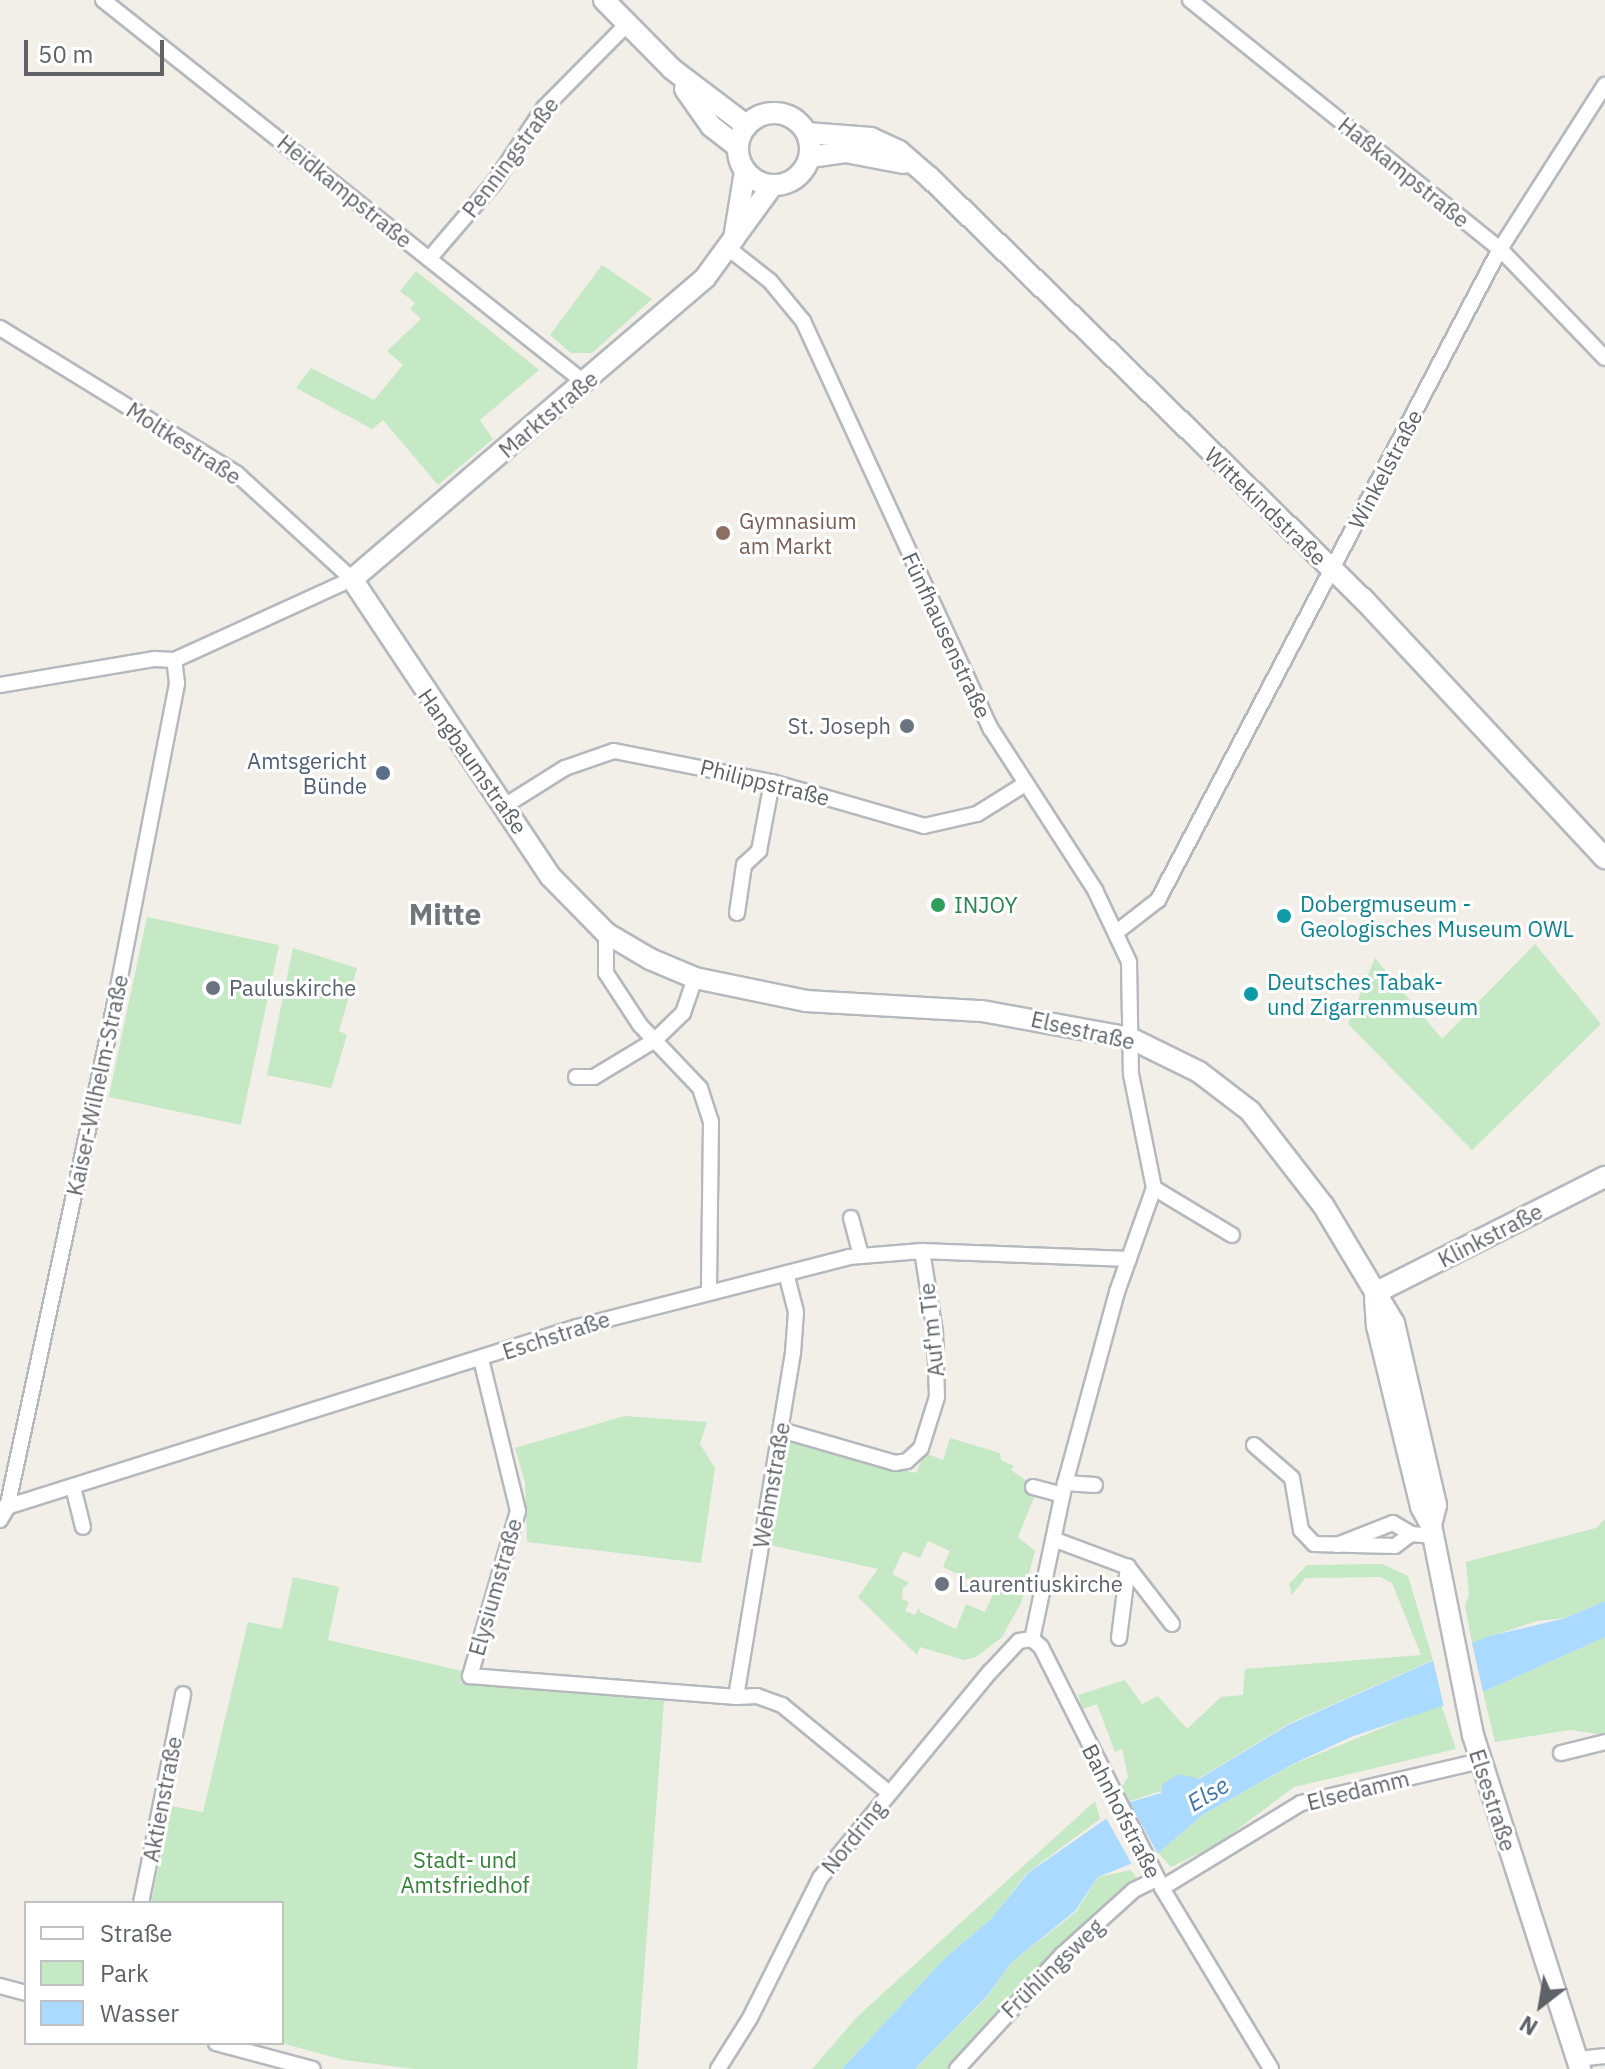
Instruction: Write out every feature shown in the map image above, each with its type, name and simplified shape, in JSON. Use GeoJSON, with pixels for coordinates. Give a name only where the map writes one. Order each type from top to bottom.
{"type":"FeatureCollection","features":[{"type":"Feature","properties":{"kind":"street","name":"Heidkampstraße"},"geometry":{"type":"LineString","coordinates":[[103,0],[585,383]]}},
{"type":"Feature","properties":{"kind":"street","name":"Haßkampstraße"},"geometry":{"type":"LineString","coordinates":[[1190,0],[1500,249],[1605,358]]}},
{"type":"Feature","properties":{"kind":"street"},"geometry":{"type":"LineString","coordinates":[[606,1],[672,69],[747,126]]}},
{"type":"Feature","properties":{"kind":"street","name":"Penningstraße"},"geometry":{"type":"LineString","coordinates":[[429,259],[494,183],[544,108],[628,23]]}},
{"type":"Feature","properties":{"kind":"street"},"geometry":{"type":"LineString","coordinates":[[672,69],[711,126],[738,147],[745,171],[772,186],[802,173],[810,157],[807,133],[784,115],[770,113],[747,126],[738,147]]}},
{"type":"Feature","properties":{"kind":"street","name":"Winkelstraße"},"geometry":{"type":"LineString","coordinates":[[1118,931],[1158,900],[1500,249],[1605,85]]}},
{"type":"Feature","properties":{"kind":"street","name":"Wittekindstraße"},"geometry":{"type":"LineString","coordinates":[[807,133],[871,138],[915,166],[1332,570],[1605,858]]}},
{"type":"Feature","properties":{"kind":"street","name":"Wittekindstraße"},"geometry":{"type":"LineString","coordinates":[[810,157],[868,154],[915,166]]}},
{"type":"Feature","properties":{"kind":"street","name":"Marktstraße"},"geometry":{"type":"LineString","coordinates":[[731,244],[745,171]]}},
{"type":"Feature","properties":{"kind":"street","name":"Marktstraße"},"geometry":{"type":"LineString","coordinates":[[352,579],[705,278],[772,186]]}},
{"type":"Feature","properties":{"kind":"street","name":"Fünfhausenstraße"},"geometry":{"type":"LineString","coordinates":[[731,244],[770,281],[803,321],[974,694],[1025,784],[1118,931],[1129,962],[1131,1074],[1154,1188]]}},
{"type":"Feature","properties":{"kind":"street","name":"Moltkestraße"},"geometry":{"type":"LineString","coordinates":[[0,328],[236,473],[352,579]]}},
{"type":"Feature","properties":{"kind":"street"},"geometry":{"type":"LineString","coordinates":[[0,685],[154,659],[174,660],[352,579]]}},
{"type":"Feature","properties":{"kind":"street","name":"Hangbaumstraße"},"geometry":{"type":"LineString","coordinates":[[352,579],[506,805],[551,877],[606,933],[695,978],[726,986]]}},
{"type":"Feature","properties":{"kind":"street","name":"Kaiser-Wilhelm-Straße"},"geometry":{"type":"LineString","coordinates":[[2,1512],[119,979],[177,683],[174,660]]}},
{"type":"Feature","properties":{"kind":"street","name":"Philippstraße"},"geometry":{"type":"LineString","coordinates":[[506,805],[565,768],[614,751],[772,782],[924,826],[977,814],[1025,784]]}},
{"type":"Feature","properties":{"kind":"street"},"geometry":{"type":"LineString","coordinates":[[737,913],[744,865],[759,851],[772,782]]}},
{"type":"Feature","properties":{"kind":"street"},"geometry":{"type":"LineString","coordinates":[[606,933],[606,973],[655,1040],[700,1088],[711,1122],[709,1291]]}},
{"type":"Feature","properties":{"kind":"street"},"geometry":{"type":"LineString","coordinates":[[576,1077],[594,1077],[655,1040],[683,1013],[695,978]]}},
{"type":"Feature","properties":{"kind":"street","name":"Elsestraße"},"geometry":{"type":"LineString","coordinates":[[726,986],[834,1005],[1031,1017],[1130,1038],[1199,1072],[1250,1111],[1323,1205],[1375,1293],[1377,1326],[1421,1507],[1432,1530],[1473,1735],[1578,2064]]}},
{"type":"Feature","properties":{"kind":"street","name":"Klinkstraße"},"geometry":{"type":"LineString","coordinates":[[1375,1293],[1605,1177]]}},
{"type":"Feature","properties":{"kind":"street"},"geometry":{"type":"LineString","coordinates":[[1032,1639],[1064,1489],[1129,1259],[1154,1188],[1232,1235]]}},
{"type":"Feature","properties":{"kind":"street"},"geometry":{"type":"LineString","coordinates":[[851,1218],[861,1255]]}},
{"type":"Feature","properties":{"kind":"street"},"geometry":{"type":"LineString","coordinates":[[953,1252],[954,1237]]}},
{"type":"Feature","properties":{"kind":"street","name":"Eschstraße"},"geometry":{"type":"LineString","coordinates":[[2,1512],[222,1435],[417,1381],[577,1327],[709,1291],[861,1255],[922,1251],[1129,1259]]}},
{"type":"Feature","properties":{"kind":"street","name":"Auf'm Tie"},"geometry":{"type":"LineString","coordinates":[[781,1430],[895,1463],[907,1461],[921,1448],[937,1397],[935,1332],[922,1251]]}},
{"type":"Feature","properties":{"kind":"street","name":"Wehmstraße"},"geometry":{"type":"LineString","coordinates":[[736,1697],[788,1391],[796,1312],[786,1273]]}},
{"type":"Feature","properties":{"kind":"street"},"geometry":{"type":"LineString","coordinates":[[573,1311],[577,1327]]}},
{"type":"Feature","properties":{"kind":"street","name":"Elysiumstraße"},"geometry":{"type":"LineString","coordinates":[[481,1359],[506,1447],[518,1511],[470,1676],[736,1697]]}},
{"type":"Feature","properties":{"kind":"street"},"geometry":{"type":"LineString","coordinates":[[414,1364],[417,1381]]}},
{"type":"Feature","properties":{"kind":"street"},"geometry":{"type":"LineString","coordinates":[[1254,1445],[1292,1478],[1301,1530],[1314,1544],[1337,1545],[1393,1523],[1411,1534],[1432,1530]]}},
{"type":"Feature","properties":{"kind":"street"},"geometry":{"type":"LineString","coordinates":[[1033,1487],[1064,1489],[1095,1485]]}},
{"type":"Feature","properties":{"kind":"street"},"geometry":{"type":"LineString","coordinates":[[73,1487],[83,1527]]}},
{"type":"Feature","properties":{"kind":"street"},"geometry":{"type":"LineString","coordinates":[[1053,1539],[1076,1551],[1128,1567],[1172,1624]]}},
{"type":"Feature","properties":{"kind":"street"},"geometry":{"type":"LineString","coordinates":[[1119,1638],[1128,1567]]}},
{"type":"Feature","properties":{"kind":"street","name":"Nordring"},"geometry":{"type":"LineString","coordinates":[[718,2069],[750,2018],[820,1878],[999,1662],[1019,1641],[1032,1639]]}},
{"type":"Feature","properties":{"kind":"street","name":"Bahnhofstraße"},"geometry":{"type":"LineString","coordinates":[[1032,1639],[1041,1647],[1116,1803],[1157,1878],[1271,2069]]}},
{"type":"Feature","properties":{"kind":"street","name":"Aktienstraße"},"geometry":{"type":"LineString","coordinates":[[141,1901],[183,1694]]}},
{"type":"Feature","properties":{"kind":"street"},"geometry":{"type":"LineString","coordinates":[[736,1697],[757,1696],[782,1705],[889,1793]]}},
{"type":"Feature","properties":{"kind":"street"},"geometry":{"type":"LineString","coordinates":[[1561,1753],[1605,1742]]}},
{"type":"Feature","properties":{"kind":"street","name":"Elsedamm"},"geometry":{"type":"LineString","coordinates":[[1157,1878],[1301,1803],[1480,1761]]}},
{"type":"Feature","properties":{"kind":"street","name":"Frühlingsweg"},"geometry":{"type":"LineString","coordinates":[[957,2069],[1062,1955],[1134,1890],[1157,1878]]}},
{"type":"Feature","properties":{"kind":"street"},"geometry":{"type":"LineString","coordinates":[[0,1986],[24,1992]]}},
{"type":"Feature","properties":{"kind":"street"},"geometry":{"type":"LineString","coordinates":[[223,2045],[313,2069]]}},
{"type":"Feature","properties":{"kind":"street"},"geometry":{"type":"LineString","coordinates":[[1578,2064],[1605,2056]]}},
{"type":"Feature","properties":{"kind":"green space"},"geometry":{"type":"Polygon","coordinates":[[[602,265],[652,299],[592,353],[571,353],[550,335],[602,265]]]}},
{"type":"Feature","properties":{"kind":"green space"},"geometry":{"type":"Polygon","coordinates":[[[416,271],[539,370],[480,420],[493,439],[438,485],[383,420],[372,429],[296,388],[311,368],[374,400],[403,365],[387,351],[421,319],[410,309],[415,303],[400,291],[416,271]]]}},
{"type":"Feature","properties":{"kind":"green space"},"geometry":{"type":"Polygon","coordinates":[[[147,917],[279,945],[241,1125],[109,1097],[147,917]]]}},
{"type":"Feature","properties":{"kind":"green space"},"geometry":{"type":"Polygon","coordinates":[[[1535,944],[1601,1024],[1472,1150],[1348,1024],[1375,958],[1442,1039],[1535,944]]]}},
{"type":"Feature","properties":{"kind":"green space"},"geometry":{"type":"Polygon","coordinates":[[[293,948],[357,968],[339,1031],[347,1035],[331,1088],[267,1075],[293,948]]]}},
{"type":"Feature","properties":{"kind":"green space"},"geometry":{"type":"Polygon","coordinates":[[[624,1416],[707,1422],[700,1444],[715,1468],[701,1563],[527,1542],[525,1482],[515,1448],[624,1416]]]}},
{"type":"Feature","properties":{"kind":"green space"},"geometry":{"type":"Polygon","coordinates":[[[793,1437],[916,1473],[925,1453],[943,1460],[950,1438],[1000,1453],[1001,1460],[1014,1466],[1011,1470],[1028,1482],[1025,1486],[1035,1495],[1018,1537],[1035,1551],[1021,1603],[1002,1637],[976,1657],[964,1660],[920,1647],[917,1655],[858,1597],[878,1569],[765,1544],[785,1439],[793,1437]],[[928,1541],[920,1558],[903,1551],[892,1574],[909,1583],[903,1588],[902,1599],[909,1602],[905,1611],[915,1615],[919,1607],[920,1612],[956,1629],[966,1604],[985,1612],[994,1592],[943,1567],[950,1551],[928,1541]]]}},
{"type":"Feature","properties":{"kind":"green space"},"geometry":{"type":"Polygon","coordinates":[[[1605,1519],[1605,1601],[1566,1618],[1536,1621],[1472,1643],[1465,1605],[1469,1595],[1466,1562],[1596,1528],[1605,1519]]]}},
{"type":"Feature","properties":{"kind":"green space"},"geometry":{"type":"Polygon","coordinates":[[[1382,1564],[1408,1576],[1433,1660],[1288,1724],[1198,1779],[1130,1801],[1122,1787],[1128,1777],[1122,1749],[1115,1752],[1097,1704],[1083,1709],[1078,1695],[1125,1680],[1142,1704],[1158,1696],[1187,1729],[1221,1697],[1243,1695],[1245,1669],[1421,1655],[1392,1583],[1380,1577],[1305,1578],[1292,1595],[1289,1584],[1307,1565],[1382,1564]]]}},
{"type":"Feature","properties":{"kind":"green space","name":"Stadt- und Amtsfriedhof"},"geometry":{"type":"Polygon","coordinates":[[[293,1577],[339,1587],[328,1640],[462,1671],[460,1683],[664,1701],[637,2069],[415,2069],[344,2060],[284,2044],[284,1901],[151,1901],[171,1806],[203,1812],[248,1622],[282,1629],[293,1577]]]}},
{"type":"Feature","properties":{"kind":"green space"},"geometry":{"type":"Polygon","coordinates":[[[1605,1637],[1605,1735],[1570,1730],[1495,1742],[1483,1692],[1605,1637]]]}},
{"type":"Feature","properties":{"kind":"green space"},"geometry":{"type":"Polygon","coordinates":[[[1441,1704],[1456,1749],[1294,1787],[1218,1844],[1171,1867],[1158,1853],[1204,1814],[1294,1764],[1441,1704]]]}},
{"type":"Feature","properties":{"kind":"green space"},"geometry":{"type":"Polygon","coordinates":[[[1095,1801],[1100,1819],[1027,1873],[991,1919],[945,1958],[842,2069],[812,2069],[858,2016],[1095,1801]]]}},
{"type":"Feature","properties":{"kind":"green space"},"geometry":{"type":"Polygon","coordinates":[[[1131,1870],[1138,1880],[1031,1976],[949,2069],[915,2069],[988,1996],[1010,1964],[1076,1912],[1098,1877],[1131,1870]]]}},
{"type":"Feature","properties":{"kind":"water","name":"Else"},"geometry":{"type":"Polygon","coordinates":[[[1605,1601],[1605,1637],[1483,1692],[1351,1737],[1293,1764],[1204,1814],[1158,1853],[1098,1877],[1075,1911],[1010,1964],[988,1995],[915,2069],[842,2069],[945,1958],[991,1919],[1028,1873],[1130,1802],[1161,1793],[1163,1784],[1179,1774],[1199,1779],[1288,1725],[1486,1637],[1566,1618],[1605,1601]]]}},
{"type":"Feature","properties":{"kind":"pier"},"geometry":{"type":"Polygon","coordinates":[[[1471,1639],[1484,1696],[1444,1707],[1432,1656],[1471,1639]]]}},
{"type":"Feature","properties":{"kind":"pier"},"geometry":{"type":"Polygon","coordinates":[[[1127,1798],[1160,1857],[1135,1871],[1103,1812],[1127,1798]]]}},
{"type":"Feature","properties":{"kind":"place","name":"Gymnasium am Markt"},"geometry":{"type":"Point","coordinates":[723,533]}},
{"type":"Feature","properties":{"kind":"place","name":"St. Joseph"},"geometry":{"type":"Point","coordinates":[907,726]}},
{"type":"Feature","properties":{"kind":"place","name":"Amtsgericht Bünde"},"geometry":{"type":"Point","coordinates":[383,773]}},
{"type":"Feature","properties":{"kind":"place","name":"INJOY"},"geometry":{"type":"Point","coordinates":[938,905]}},
{"type":"Feature","properties":{"kind":"place","name":"Dobergmuseum - Geologisches Museum OWL"},"geometry":{"type":"Point","coordinates":[1284,916]}},
{"type":"Feature","properties":{"kind":"place","name":"Pauluskirche"},"geometry":{"type":"Point","coordinates":[213,988]}},
{"type":"Feature","properties":{"kind":"place","name":"Deutsches Tabak- und Zigarrenmuseum"},"geometry":{"type":"Point","coordinates":[1251,994]}},
{"type":"Feature","properties":{"kind":"place","name":"Laurentiuskirche"},"geometry":{"type":"Point","coordinates":[942,1584]}},
{"type":"Feature","properties":{"kind":"district","name":"Mitte"},"geometry":{"type":"Point","coordinates":[445,914]}}]}
